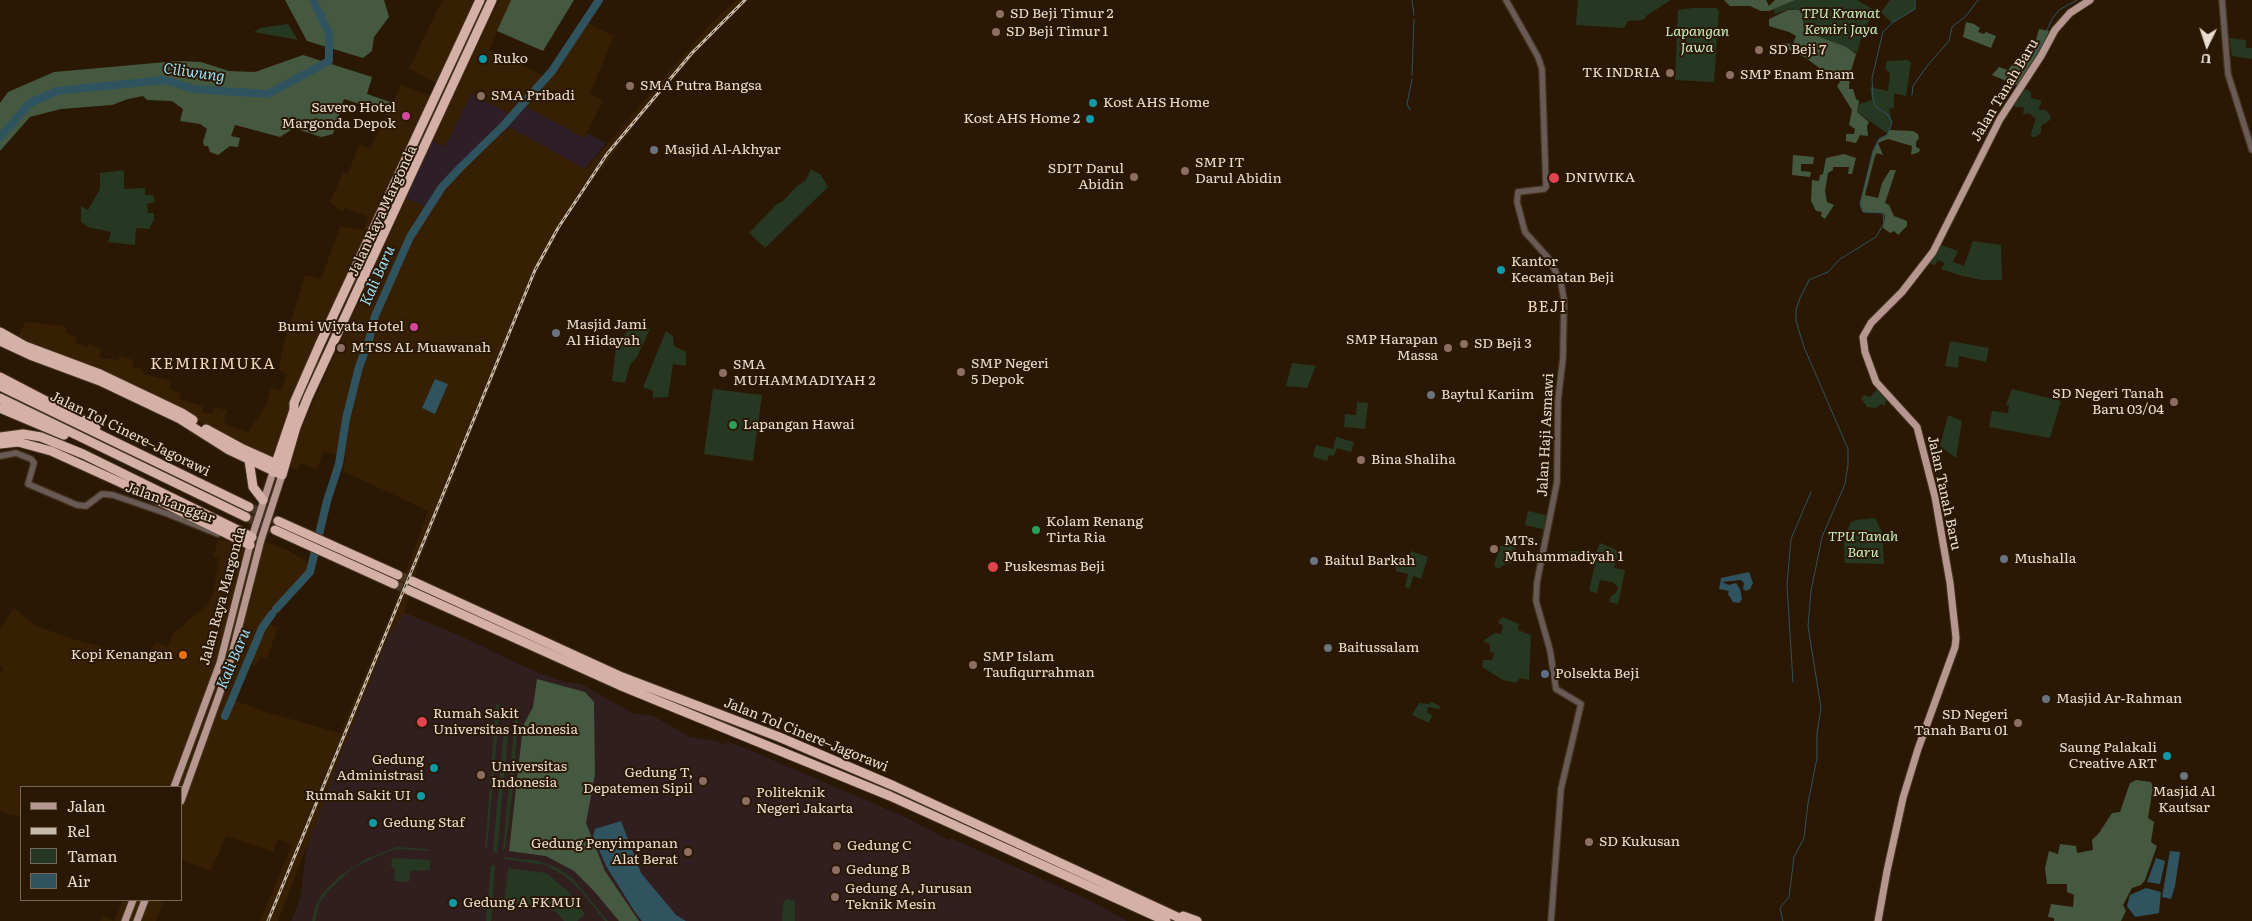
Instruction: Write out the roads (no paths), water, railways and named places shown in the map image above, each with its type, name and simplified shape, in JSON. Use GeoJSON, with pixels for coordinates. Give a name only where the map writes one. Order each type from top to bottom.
{"type":"FeatureCollection","features":[{"type":"Feature","properties":{"kind":"highway","name":"Jalan Raya Margonda"},"geometry":{"type":"LineString","coordinates":[[279,470],[347,302],[480,0]]}},
{"type":"Feature","properties":{"kind":"highway","name":"Jalan Raya Margonda"},"geometry":{"type":"LineString","coordinates":[[279,470],[294,410],[300,404],[485,0]]}},
{"type":"Feature","properties":{"kind":"highway","name":"Jalan Raya Margonda"},"geometry":{"type":"LineString","coordinates":[[442,111],[492,0]]}},
{"type":"Feature","properties":{"kind":"highway","name":"Jalan Raya Margonda"},"geometry":{"type":"LineString","coordinates":[[347,302],[496,0]]}},
{"type":"Feature","properties":{"kind":"highway"},"geometry":{"type":"LineString","coordinates":[[0,332],[25,346],[78,364],[182,413],[279,470]]}},
{"type":"Feature","properties":{"kind":"highway"},"geometry":{"type":"LineString","coordinates":[[0,341],[30,355],[100,381],[180,419],[229,450],[249,460],[279,470]]}},
{"type":"Feature","properties":{"kind":"highway"},"geometry":{"type":"LineString","coordinates":[[0,377],[222,494]]}},
{"type":"Feature","properties":{"kind":"highway","name":"Jalan Tol Cinere–Jagorawi"},"geometry":{"type":"LineString","coordinates":[[0,386],[249,507]]}},
{"type":"Feature","properties":{"kind":"highway","name":"Jalan Tol Cinere–Jagorawi"},"geometry":{"type":"LineString","coordinates":[[0,398],[246,517]]}},
{"type":"Feature","properties":{"kind":"highway"},"geometry":{"type":"LineString","coordinates":[[0,408],[49,430],[111,452]]}},
{"type":"Feature","properties":{"kind":"highway"},"geometry":{"type":"LineString","coordinates":[[0,437],[23,434],[41,437],[83,454],[251,543]]}},
{"type":"Feature","properties":{"kind":"highway"},"geometry":{"type":"LineString","coordinates":[[0,444],[18,442],[51,451],[251,543]]}},
{"type":"Feature","properties":{"kind":"highway"},"geometry":{"type":"LineString","coordinates":[[249,460],[253,487],[263,500]]}},
{"type":"Feature","properties":{"kind":"highway"},"geometry":{"type":"LineString","coordinates":[[278,521],[398,575]]}},
{"type":"Feature","properties":{"kind":"highway"},"geometry":{"type":"LineString","coordinates":[[275,530],[394,584]]}},
{"type":"Feature","properties":{"kind":"highway","name":"Jalan Tol Cinere–Jagorawi"},"geometry":{"type":"LineString","coordinates":[[412,581],[622,677],[779,737],[894,786],[1139,904]]}},
{"type":"Feature","properties":{"kind":"highway","name":"Jalan Tol Cinere–Jagorawi"},"geometry":{"type":"LineString","coordinates":[[408,590],[619,685],[890,796],[1139,904],[1186,921]]}},
{"type":"Feature","properties":{"kind":"highway"},"geometry":{"type":"LineString","coordinates":[[1139,904],[1164,921]]}},
{"type":"Feature","properties":{"kind":"highway"},"geometry":{"type":"LineString","coordinates":[[1139,904],[1197,921]]}},
{"type":"Feature","properties":{"kind":"main road","name":"Jalan Tanah Baru"},"geometry":{"type":"LineString","coordinates":[[1878,921],[1903,798],[1918,748],[1955,647],[1956,633],[1935,497],[1917,427],[1876,382],[1865,352],[1863,338],[1871,323],[1902,292],[1933,252],[2000,119],[2041,56],[2055,30],[2070,13],[2090,0]]}},
{"type":"Feature","properties":{"kind":"main road","name":"Jalan Raya Margonda"},"geometry":{"type":"LineString","coordinates":[[174,786],[196,725],[207,702],[233,618],[263,500],[279,470]]}},
{"type":"Feature","properties":{"kind":"main road","name":"Jalan Raya Margonda"},"geometry":{"type":"LineString","coordinates":[[182,798],[227,673],[279,470]]}},
{"type":"Feature","properties":{"kind":"main road"},"geometry":{"type":"LineString","coordinates":[[207,702],[215,705]]}},
{"type":"Feature","properties":{"kind":"main road"},"geometry":{"type":"LineString","coordinates":[[125,921],[133,901]]}},
{"type":"Feature","properties":{"kind":"main road"},"geometry":{"type":"LineString","coordinates":[[137,921],[146,901]]}},
{"type":"Feature","properties":{"kind":"street","name":"Jalan Haji Asmawi"},"geometry":{"type":"LineString","coordinates":[[1506,0],[1541,66],[1545,188],[1520,191],[1516,196],[1523,228],[1552,264],[1561,283],[1564,300],[1563,358],[1558,400],[1558,482],[1537,582],[1536,604],[1549,645],[1556,689],[1581,704],[1561,788],[1551,921]]}},
{"type":"Feature","properties":{"kind":"street"},"geometry":{"type":"LineString","coordinates":[[2222,0],[2228,74],[2252,150]]}},
{"type":"Feature","properties":{"kind":"street","name":"Jalan Langgar"},"geometry":{"type":"LineString","coordinates":[[0,456],[16,453],[33,461],[28,484],[81,506],[86,506],[102,494],[113,495],[251,543]]}},
{"type":"Feature","properties":{"kind":"water"},"geometry":{"type":"Polygon","coordinates":[[[435,379],[448,384],[435,414],[422,408],[435,379]]]}},
{"type":"Feature","properties":{"kind":"water"},"geometry":{"type":"Polygon","coordinates":[[[1749,572],[1753,583],[1750,589],[1746,591],[1743,589],[1744,583],[1741,580],[1722,582],[1729,585],[1736,583],[1740,589],[1742,599],[1739,603],[1733,602],[1728,594],[1729,591],[1719,589],[1721,578],[1749,572]]]}},
{"type":"Feature","properties":{"kind":"water"},"geometry":{"type":"Polygon","coordinates":[[[621,821],[641,873],[676,915],[686,921],[642,921],[635,912],[606,866],[593,836],[595,829],[621,821]]]}},
{"type":"Feature","properties":{"kind":"water"},"geometry":{"type":"Polygon","coordinates":[[[2170,851],[2180,852],[2171,899],[2162,897],[2170,851]]]}},
{"type":"Feature","properties":{"kind":"water"},"geometry":{"type":"Polygon","coordinates":[[[2156,858],[2165,861],[2160,884],[2147,882],[2156,858]]]}},
{"type":"Feature","properties":{"kind":"water"},"geometry":{"type":"Polygon","coordinates":[[[2146,888],[2161,892],[2159,913],[2135,917],[2127,906],[2130,895],[2146,888]]]}},
{"type":"Feature","properties":{"kind":"waterway","name":"Ciliwung"},"geometry":{"type":"LineString","coordinates":[[0,137],[30,103],[57,91],[164,80],[194,89],[268,94],[329,61],[329,33],[313,0]]}},
{"type":"Feature","properties":{"kind":"waterway","name":"Kali Baru"},"geometry":{"type":"LineString","coordinates":[[276,609],[310,572],[327,501],[339,464],[346,419],[359,367],[375,316],[410,237],[442,187],[504,125],[552,71],[599,0]]}},
{"type":"Feature","properties":{"kind":"waterway"},"geometry":{"type":"LineString","coordinates":[[1412,0],[1414,15]]}},
{"type":"Feature","properties":{"kind":"waterway"},"geometry":{"type":"LineString","coordinates":[[1783,921],[1780,908],[1789,897],[1794,857],[1804,838],[1808,803],[1817,758],[1817,733],[1821,708],[1808,626],[1811,591],[1822,537],[1845,484],[1848,465],[1848,449],[1804,347],[1796,321],[1796,310],[1809,280],[1828,272],[1840,259],[1876,237],[1884,223],[1883,213],[1863,212],[1860,204],[1873,151],[1879,139],[1888,134],[1892,122],[1887,114],[1876,107],[1873,99],[1872,78],[1883,32],[1892,23],[1915,9],[1915,0]]}},
{"type":"Feature","properties":{"kind":"waterway"},"geometry":{"type":"LineString","coordinates":[[1912,95],[1913,86],[1927,66],[1949,41],[1952,27],[1966,16],[1978,0]]}},
{"type":"Feature","properties":{"kind":"waterway"},"geometry":{"type":"LineString","coordinates":[[2023,69],[2039,48],[2052,19],[2059,10],[2077,0]]}},
{"type":"Feature","properties":{"kind":"waterway"},"geometry":{"type":"LineString","coordinates":[[1412,75],[1414,19]]}},
{"type":"Feature","properties":{"kind":"waterway"},"geometry":{"type":"LineString","coordinates":[[1410,110],[1407,104],[1412,79]]}},
{"type":"Feature","properties":{"kind":"waterway"},"geometry":{"type":"LineString","coordinates":[[1793,682],[1787,585],[1791,539],[1811,492]]}},
{"type":"Feature","properties":{"kind":"waterway","name":"Kali Baru"},"geometry":{"type":"LineString","coordinates":[[225,716],[262,628],[272,614]]}},
{"type":"Feature","properties":{"kind":"tunnel"},"geometry":{"type":"LineString","coordinates":[[249,507],[278,521]]}},
{"type":"Feature","properties":{"kind":"tunnel"},"geometry":{"type":"LineString","coordinates":[[246,517],[275,530]]}},
{"type":"Feature","properties":{"kind":"tunnel"},"geometry":{"type":"LineString","coordinates":[[398,575],[412,581]]}},
{"type":"Feature","properties":{"kind":"tunnel"},"geometry":{"type":"LineString","coordinates":[[394,584],[408,590]]}},
{"type":"Feature","properties":{"kind":"railway"},"geometry":{"type":"LineString","coordinates":[[268,921],[535,270],[558,228],[607,154],[692,53],[745,0]]}},
{"type":"Feature","properties":{"kind":"place","name":"SD Beji Timur 2"},"geometry":{"type":"Point","coordinates":[1000,14]}},
{"type":"Feature","properties":{"kind":"place","name":"SD Beji Timur 1"},"geometry":{"type":"Point","coordinates":[996,32]}},
{"type":"Feature","properties":{"kind":"place","name":"SD Beji 7"},"geometry":{"type":"Point","coordinates":[1759,50]}},
{"type":"Feature","properties":{"kind":"place","name":"Ruko"},"geometry":{"type":"Point","coordinates":[483,59]}},
{"type":"Feature","properties":{"kind":"place","name":"TK INDRIA"},"geometry":{"type":"Point","coordinates":[1670,73]}},
{"type":"Feature","properties":{"kind":"place","name":"SMP Enam Enam"},"geometry":{"type":"Point","coordinates":[1730,75]}},
{"type":"Feature","properties":{"kind":"place","name":"SMA Putra Bangsa"},"geometry":{"type":"Point","coordinates":[630,86]}},
{"type":"Feature","properties":{"kind":"place","name":"SMA Pribadi"},"geometry":{"type":"Point","coordinates":[481,96]}},
{"type":"Feature","properties":{"kind":"place","name":"Kost AHS Home"},"geometry":{"type":"Point","coordinates":[1093,103]}},
{"type":"Feature","properties":{"kind":"place","name":"Savero Hotel Margonda Depok"},"geometry":{"type":"Point","coordinates":[406,116]}},
{"type":"Feature","properties":{"kind":"place","name":"Kost AHS Home 2"},"geometry":{"type":"Point","coordinates":[1090,119]}},
{"type":"Feature","properties":{"kind":"place","name":"Masjid Al-Akhyar"},"geometry":{"type":"Point","coordinates":[654,150]}},
{"type":"Feature","properties":{"kind":"place","name":"SMP IT Darul Abidin"},"geometry":{"type":"Point","coordinates":[1185,171]}},
{"type":"Feature","properties":{"kind":"place","name":"SDIT Darul Abidin"},"geometry":{"type":"Point","coordinates":[1134,177]}},
{"type":"Feature","properties":{"kind":"place","name":"DNIWIKA"},"geometry":{"type":"Point","coordinates":[1554,178]}},
{"type":"Feature","properties":{"kind":"place","name":"Kantor Kecamatan Beji"},"geometry":{"type":"Point","coordinates":[1501,270]}},
{"type":"Feature","properties":{"kind":"place","name":"Bumi Wiyata Hotel"},"geometry":{"type":"Point","coordinates":[414,327]}},
{"type":"Feature","properties":{"kind":"place","name":"Masjid Jami Al Hidayah"},"geometry":{"type":"Point","coordinates":[556,333]}},
{"type":"Feature","properties":{"kind":"place","name":"SD Beji 3"},"geometry":{"type":"Point","coordinates":[1464,344]}},
{"type":"Feature","properties":{"kind":"place","name":"MTSS AL Muawanah"},"geometry":{"type":"Point","coordinates":[341,348]}},
{"type":"Feature","properties":{"kind":"place","name":"SMP Harapan Massa"},"geometry":{"type":"Point","coordinates":[1448,348]}},
{"type":"Feature","properties":{"kind":"place","name":"SMP Negeri 5 Depok"},"geometry":{"type":"Point","coordinates":[961,372]}},
{"type":"Feature","properties":{"kind":"place","name":"SMA MUHAMMADIYAH 2"},"geometry":{"type":"Point","coordinates":[723,373]}},
{"type":"Feature","properties":{"kind":"place","name":"Baytul Kariim"},"geometry":{"type":"Point","coordinates":[1431,395]}},
{"type":"Feature","properties":{"kind":"place","name":"SD Negeri Tanah Baru 03/04"},"geometry":{"type":"Point","coordinates":[2174,402]}},
{"type":"Feature","properties":{"kind":"place","name":"Lapangan Hawai"},"geometry":{"type":"Point","coordinates":[733,425]}},
{"type":"Feature","properties":{"kind":"place","name":"Bina Shaliha"},"geometry":{"type":"Point","coordinates":[1361,460]}},
{"type":"Feature","properties":{"kind":"place","name":"Kolam Renang Tirta Ria"},"geometry":{"type":"Point","coordinates":[1036,530]}},
{"type":"Feature","properties":{"kind":"place","name":"MTs. Muhammadiyah 1"},"geometry":{"type":"Point","coordinates":[1494,549]}},
{"type":"Feature","properties":{"kind":"place","name":"Mushalla"},"geometry":{"type":"Point","coordinates":[2004,559]}},
{"type":"Feature","properties":{"kind":"place","name":"Baitul Barkah"},"geometry":{"type":"Point","coordinates":[1314,561]}},
{"type":"Feature","properties":{"kind":"place","name":"Puskesmas Beji"},"geometry":{"type":"Point","coordinates":[993,567]}},
{"type":"Feature","properties":{"kind":"place","name":"Baitussalam"},"geometry":{"type":"Point","coordinates":[1328,648]}},
{"type":"Feature","properties":{"kind":"place","name":"Kopi Kenangan"},"geometry":{"type":"Point","coordinates":[183,655]}},
{"type":"Feature","properties":{"kind":"place","name":"SMP Islam Taufiqurrahman"},"geometry":{"type":"Point","coordinates":[973,665]}},
{"type":"Feature","properties":{"kind":"place","name":"Polsekta Beji"},"geometry":{"type":"Point","coordinates":[1545,674]}},
{"type":"Feature","properties":{"kind":"place","name":"Masjid Ar-Rahman"},"geometry":{"type":"Point","coordinates":[2046,699]}},
{"type":"Feature","properties":{"kind":"place","name":"Rumah Sakit Universitas Indonesia"},"geometry":{"type":"Point","coordinates":[422,722]}},
{"type":"Feature","properties":{"kind":"place","name":"SD Negeri Tanah Baru 01"},"geometry":{"type":"Point","coordinates":[2018,723]}},
{"type":"Feature","properties":{"kind":"place","name":"Saung Palakali Creative ART"},"geometry":{"type":"Point","coordinates":[2167,756]}},
{"type":"Feature","properties":{"kind":"place","name":"Gedung Administrasi"},"geometry":{"type":"Point","coordinates":[434,768]}},
{"type":"Feature","properties":{"kind":"place","name":"Universitas Indonesia"},"geometry":{"type":"Point","coordinates":[481,775]}},
{"type":"Feature","properties":{"kind":"place","name":"Masjid Al Kautsar"},"geometry":{"type":"Point","coordinates":[2184,776]}},
{"type":"Feature","properties":{"kind":"place","name":"Gedung T, Depatemen Sipil"},"geometry":{"type":"Point","coordinates":[703,781]}},
{"type":"Feature","properties":{"kind":"place","name":"Rumah Sakit UI"},"geometry":{"type":"Point","coordinates":[421,796]}},
{"type":"Feature","properties":{"kind":"place","name":"Politeknik Negeri Jakarta"},"geometry":{"type":"Point","coordinates":[746,801]}},
{"type":"Feature","properties":{"kind":"place","name":"Gedung Staf"},"geometry":{"type":"Point","coordinates":[373,823]}},
{"type":"Feature","properties":{"kind":"place","name":"SD Kukusan"},"geometry":{"type":"Point","coordinates":[1589,842]}},
{"type":"Feature","properties":{"kind":"place","name":"Gedung C"},"geometry":{"type":"Point","coordinates":[837,846]}},
{"type":"Feature","properties":{"kind":"place","name":"Gedung Penyimpanan Alat Berat"},"geometry":{"type":"Point","coordinates":[688,852]}},
{"type":"Feature","properties":{"kind":"place","name":"Gedung B"},"geometry":{"type":"Point","coordinates":[836,870]}},
{"type":"Feature","properties":{"kind":"place","name":"Gedung A, Jurusan Teknik Mesin"},"geometry":{"type":"Point","coordinates":[835,897]}},
{"type":"Feature","properties":{"kind":"place","name":"Gedung A FKMUI"},"geometry":{"type":"Point","coordinates":[453,903]}},
{"type":"Feature","properties":{"kind":"district","name":"BEJI"},"geometry":{"type":"Point","coordinates":[1547,307]}},
{"type":"Feature","properties":{"kind":"district","name":"KEMIRIMUKA"},"geometry":{"type":"Point","coordinates":[213,364]}},
{"type":"Feature","properties":{"kind":"park label","name":"TPU Kramat Kemiri Jaya"},"geometry":{"type":"Point","coordinates":[1841,22]}},
{"type":"Feature","properties":{"kind":"park label","name":"Lapangan Jawa"},"geometry":{"type":"Point","coordinates":[1697,40]}},
{"type":"Feature","properties":{"kind":"park label","name":"TPU Tanah Baru"},"geometry":{"type":"Point","coordinates":[1863,546]}}]}
